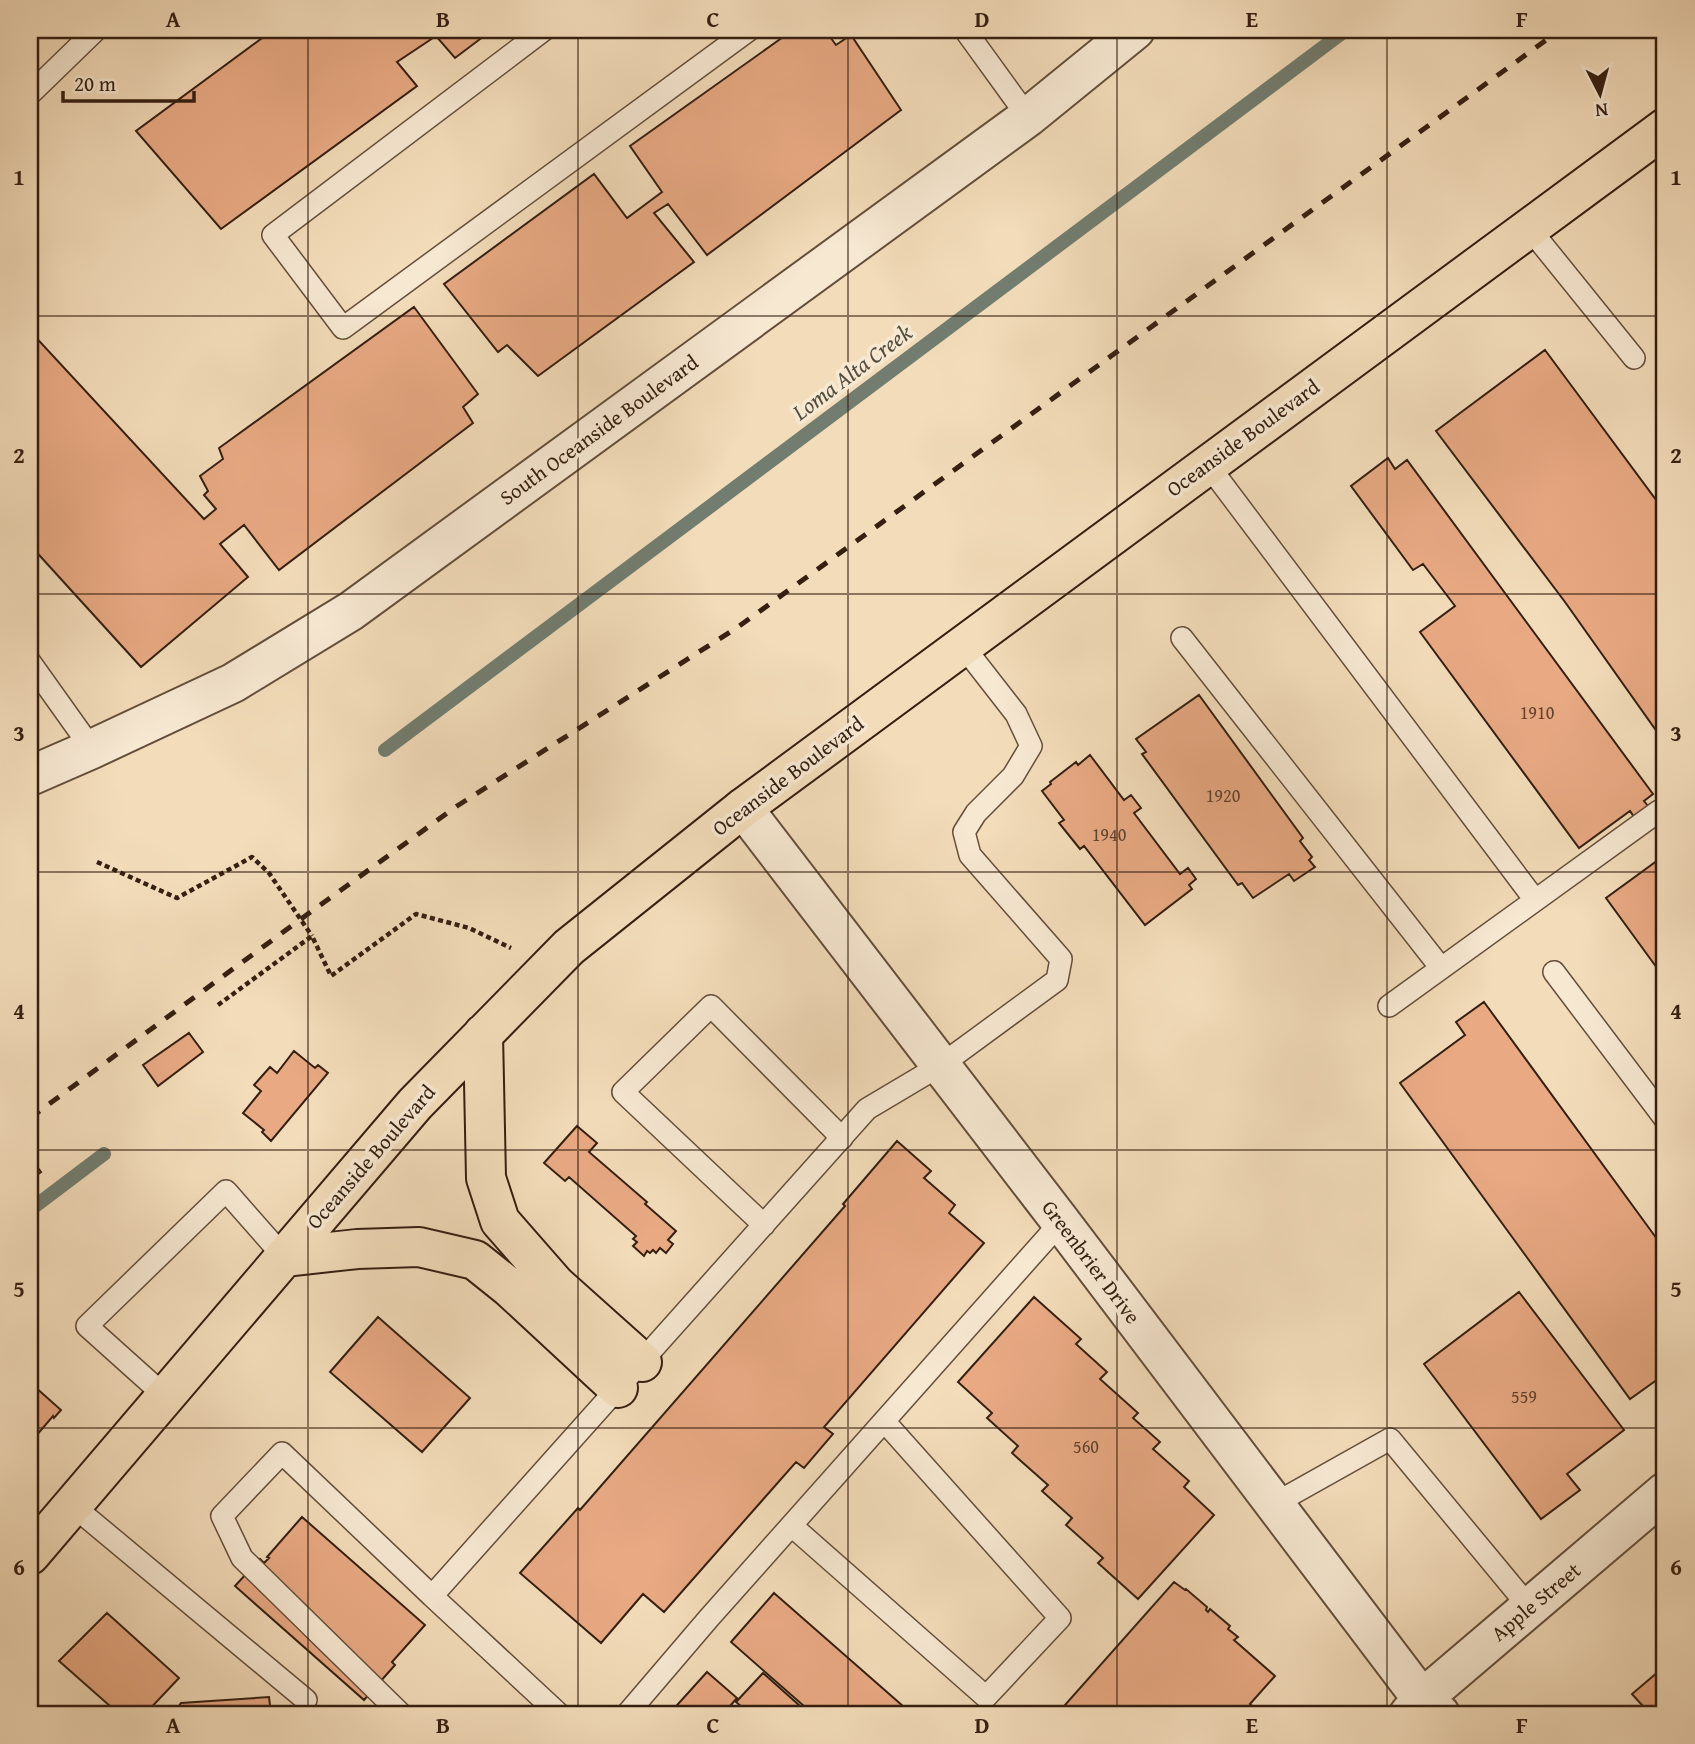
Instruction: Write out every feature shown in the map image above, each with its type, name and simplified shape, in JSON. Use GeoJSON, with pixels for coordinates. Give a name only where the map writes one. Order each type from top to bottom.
{"type":"FeatureCollection","features":[{"type":"Feature","properties":{"kind":"main road","name":"Oceanside Boulevard"},"geometry":{"type":"LineString","coordinates":[[30,1555],[415,1104],[569,947],[743,808],[1665,128]]}},
{"type":"Feature","properties":{"kind":"main road"},"geometry":{"type":"LineString","coordinates":[[483,1034],[486,1178],[500,1222],[630,1375]]}},
{"type":"Feature","properties":{"kind":"main road"},"geometry":{"type":"LineString","coordinates":[[284,1257],[357,1249],[419,1247],[475,1260],[630,1375]]}},
{"type":"Feature","properties":{"kind":"street","name":"South Oceanside Boulevard"},"geometry":{"type":"LineString","coordinates":[[30,776],[233,683],[351,611],[1028,117],[1135,30]]}},
{"type":"Feature","properties":{"kind":"street","name":"Greenbrier Drive"},"geometry":{"type":"LineString","coordinates":[[743,808],[1275,1504],[1424,1709]]}},
{"type":"Feature","properties":{"kind":"street","name":"Apple Street"},"geometry":{"type":"LineString","coordinates":[[1424,1709],[1530,1608],[1665,1492]]}},
{"type":"Feature","properties":{"kind":"lane"},"geometry":{"type":"LineString","coordinates":[[30,94],[96,30]]}},
{"type":"Feature","properties":{"kind":"lane"},"geometry":{"type":"LineString","coordinates":[[544,30],[273,235],[343,328],[749,30]]}},
{"type":"Feature","properties":{"kind":"lane"},"geometry":{"type":"LineString","coordinates":[[965,30],[1028,117]]}},
{"type":"Feature","properties":{"kind":"lane"},"geometry":{"type":"LineString","coordinates":[[1529,228],[1634,358]]}},
{"type":"Feature","properties":{"kind":"lane"},"geometry":{"type":"LineString","coordinates":[[1208,465],[1535,900]]}},
{"type":"Feature","properties":{"kind":"lane"},"geometry":{"type":"LineString","coordinates":[[1182,638],[1441,968]]}},
{"type":"Feature","properties":{"kind":"lane"},"geometry":{"type":"LineString","coordinates":[[432,1596],[867,1108],[941,1065],[1056,980],[1060,959],[970,855],[964,832],[976,813],[1013,776],[1031,746],[1016,714],[963,646]]}},
{"type":"Feature","properties":{"kind":"lane"},"geometry":{"type":"LineString","coordinates":[[30,663],[92,749]]}},
{"type":"Feature","properties":{"kind":"lane"},"geometry":{"type":"LineString","coordinates":[[1389,1006],[1659,811]]}},
{"type":"Feature","properties":{"kind":"lane"},"geometry":{"type":"LineString","coordinates":[[1554,972],[1665,1119]]}},
{"type":"Feature","properties":{"kind":"lane"},"geometry":{"type":"LineString","coordinates":[[764,1225],[623,1092],[711,1006],[842,1138]]}},
{"type":"Feature","properties":{"kind":"lane"},"geometry":{"type":"LineString","coordinates":[[164,1396],[87,1326],[226,1191],[284,1257]]}},
{"type":"Feature","properties":{"kind":"lane"},"geometry":{"type":"LineString","coordinates":[[627,1714],[1061,1222]]}},
{"type":"Feature","properties":{"kind":"lane"},"geometry":{"type":"LineString","coordinates":[[792,1526],[986,1697],[1060,1618],[884,1421]]}},
{"type":"Feature","properties":{"kind":"lane"},"geometry":{"type":"LineString","coordinates":[[1275,1504],[1390,1438],[1530,1608]]}},
{"type":"Feature","properties":{"kind":"lane"},"geometry":{"type":"LineString","coordinates":[[401,1714],[242,1559],[222,1516],[282,1453],[559,1714]]}},
{"type":"Feature","properties":{"kind":"lane"},"geometry":{"type":"LineString","coordinates":[[72,1505],[306,1700]]}},
{"type":"Feature","properties":{"kind":"path"},"geometry":{"type":"LineString","coordinates":[[97,862],[177,898],[251,858],[269,873],[312,936],[331,976],[416,914],[469,928],[550,966]]}},
{"type":"Feature","properties":{"kind":"path"},"geometry":{"type":"LineString","coordinates":[[218,1005],[312,936]]}},
{"type":"Feature","properties":{"kind":"building"},"geometry":{"type":"Polygon","coordinates":[[[273,30],[492,30],[455,58],[436,36],[397,62],[417,86],[221,229],[136,131],[273,30]]]}},
{"type":"Feature","properties":{"kind":"building"},"geometry":{"type":"Polygon","coordinates":[[[793,30],[825,30],[836,45],[851,35],[901,110],[707,255],[668,204],[654,213],[694,262],[538,376],[507,345],[498,352],[444,284],[594,174],[627,218],[662,192],[630,146],[793,30]]]}},
{"type":"Feature","properties":{"kind":"building"},"geometry":{"type":"Polygon","coordinates":[[[414,307],[478,394],[463,407],[473,423],[279,570],[244,525],[220,544],[248,577],[141,667],[30,545],[30,331],[204,519],[216,509],[204,495],[208,491],[200,476],[223,459],[219,448],[414,307]]]}},
{"type":"Feature","properties":{"kind":"building"},"geometry":{"type":"Polygon","coordinates":[[[1545,350],[1665,512],[1665,743],[1565,602],[1436,431],[1545,350]]]}},
{"type":"Feature","properties":{"kind":"building"},"geometry":{"type":"Polygon","coordinates":[[[1388,458],[1395,469],[1407,460],[1653,794],[1644,801],[1648,806],[1634,817],[1630,811],[1579,848],[1420,632],[1455,606],[1423,564],[1413,570],[1351,486],[1388,458]]]}},
{"type":"Feature","properties":{"kind":"building"},"geometry":{"type":"Polygon","coordinates":[[[1199,695],[1303,838],[1300,841],[1312,857],[1309,860],[1315,867],[1294,881],[1289,874],[1253,898],[1242,883],[1238,885],[1142,754],[1146,752],[1136,739],[1199,695]]]}},
{"type":"Feature","properties":{"kind":"building"},"geometry":{"type":"Polygon","coordinates":[[[1090,755],[1124,800],[1131,795],[1141,808],[1134,813],[1180,874],[1188,868],[1196,879],[1189,885],[1192,889],[1145,925],[1084,846],[1080,849],[1059,823],[1064,820],[1042,791],[1076,762],[1078,765],[1090,755]]]}},
{"type":"Feature","properties":{"kind":"building"},"geometry":{"type":"Polygon","coordinates":[[[1665,855],[1665,979],[1606,898],[1665,855]]]}},
{"type":"Feature","properties":{"kind":"building"},"geometry":{"type":"Polygon","coordinates":[[[1484,1002],[1665,1250],[1665,1374],[1630,1399],[1400,1083],[1465,1035],[1456,1022],[1484,1002]]]}},
{"type":"Feature","properties":{"kind":"building"},"geometry":{"type":"Polygon","coordinates":[[[189,1033],[203,1052],[158,1086],[143,1065],[189,1033]]]}},
{"type":"Feature","properties":{"kind":"building"},"geometry":{"type":"Polygon","coordinates":[[[294,1051],[315,1068],[318,1065],[328,1073],[271,1141],[262,1132],[264,1130],[243,1113],[261,1091],[254,1085],[270,1067],[277,1073],[294,1051]]]}},
{"type":"Feature","properties":{"kind":"building"},"geometry":{"type":"Polygon","coordinates":[[[577,1126],[597,1143],[589,1152],[676,1231],[668,1240],[673,1244],[666,1253],[660,1248],[656,1253],[653,1250],[650,1253],[647,1251],[644,1256],[633,1246],[637,1242],[633,1239],[636,1236],[569,1177],[565,1181],[544,1163],[577,1126]]]}},
{"type":"Feature","properties":{"kind":"building"},"geometry":{"type":"Polygon","coordinates":[[[897,1141],[931,1171],[924,1178],[955,1205],[949,1213],[984,1243],[824,1427],[833,1434],[804,1468],[796,1462],[664,1612],[643,1594],[601,1643],[520,1573],[578,1508],[580,1510],[845,1206],[843,1204],[897,1141]]]}},
{"type":"Feature","properties":{"kind":"building"},"geometry":{"type":"Polygon","coordinates":[[[30,1157],[41,1172],[30,1180],[30,1157]]]}},
{"type":"Feature","properties":{"kind":"building"},"geometry":{"type":"Polygon","coordinates":[[[1519,1292],[1624,1430],[1567,1474],[1580,1490],[1541,1519],[1424,1364],[1519,1292]]]}},
{"type":"Feature","properties":{"kind":"building"},"geometry":{"type":"Polygon","coordinates":[[[1034,1297],[1081,1339],[1076,1344],[1107,1372],[1100,1379],[1138,1413],[1133,1418],[1160,1442],[1153,1449],[1189,1481],[1184,1487],[1214,1515],[1138,1599],[1098,1563],[1103,1558],[1066,1525],[1072,1518],[1042,1491],[1048,1485],[1012,1453],[1018,1446],[987,1418],[992,1413],[958,1382],[1034,1297]]]}},
{"type":"Feature","properties":{"kind":"building"},"geometry":{"type":"Polygon","coordinates":[[[378,1317],[470,1398],[422,1452],[330,1372],[378,1317]]]}},
{"type":"Feature","properties":{"kind":"building"},"geometry":{"type":"Polygon","coordinates":[[[34,1386],[61,1410],[30,1443],[30,1390],[34,1386]]]}},
{"type":"Feature","properties":{"kind":"building"},"geometry":{"type":"Polygon","coordinates":[[[302,1517],[425,1625],[392,1662],[395,1665],[364,1700],[235,1586],[260,1559],[264,1563],[269,1558],[267,1557],[302,1517]]]}},
{"type":"Feature","properties":{"kind":"building"},"geometry":{"type":"Polygon","coordinates":[[[1174,1582],[1207,1607],[1208,1612],[1210,1609],[1230,1626],[1228,1629],[1238,1637],[1234,1640],[1275,1676],[1250,1704],[1260,1713],[1057,1714],[1174,1582]]]}},
{"type":"Feature","properties":{"kind":"building"},"geometry":{"type":"Polygon","coordinates":[[[774,1593],[912,1714],[813,1714],[731,1642],[774,1593]]]}},
{"type":"Feature","properties":{"kind":"building"},"geometry":{"type":"Polygon","coordinates":[[[107,1613],[179,1678],[145,1714],[119,1714],[59,1661],[107,1613]]]}},
{"type":"Feature","properties":{"kind":"building"},"geometry":{"type":"Polygon","coordinates":[[[1665,1666],[1665,1714],[1650,1714],[1632,1694],[1665,1666]]]}},
{"type":"Feature","properties":{"kind":"building"},"geometry":{"type":"Polygon","coordinates":[[[707,1672],[737,1698],[723,1714],[669,1714],[707,1672]]]}},
{"type":"Feature","properties":{"kind":"building"},"geometry":{"type":"Polygon","coordinates":[[[763,1673],[809,1714],[750,1714],[736,1702],[763,1673]]]}},
{"type":"Feature","properties":{"kind":"building"},"geometry":{"type":"Polygon","coordinates":[[[269,1697],[271,1714],[173,1714],[181,1703],[269,1697]]]}},
{"type":"Feature","properties":{"kind":"waterway","name":"Loma Alta Creek"},"geometry":{"type":"LineString","coordinates":[[385,750],[1346,30]]}},
{"type":"Feature","properties":{"kind":"waterway","name":"Loma Alta Creek"},"geometry":{"type":"LineString","coordinates":[[30,1210],[104,1154]]}},
{"type":"Feature","properties":{"kind":"railway"},"geometry":{"type":"LineString","coordinates":[[30,1118],[457,806],[738,627],[1560,30]]}}]}
